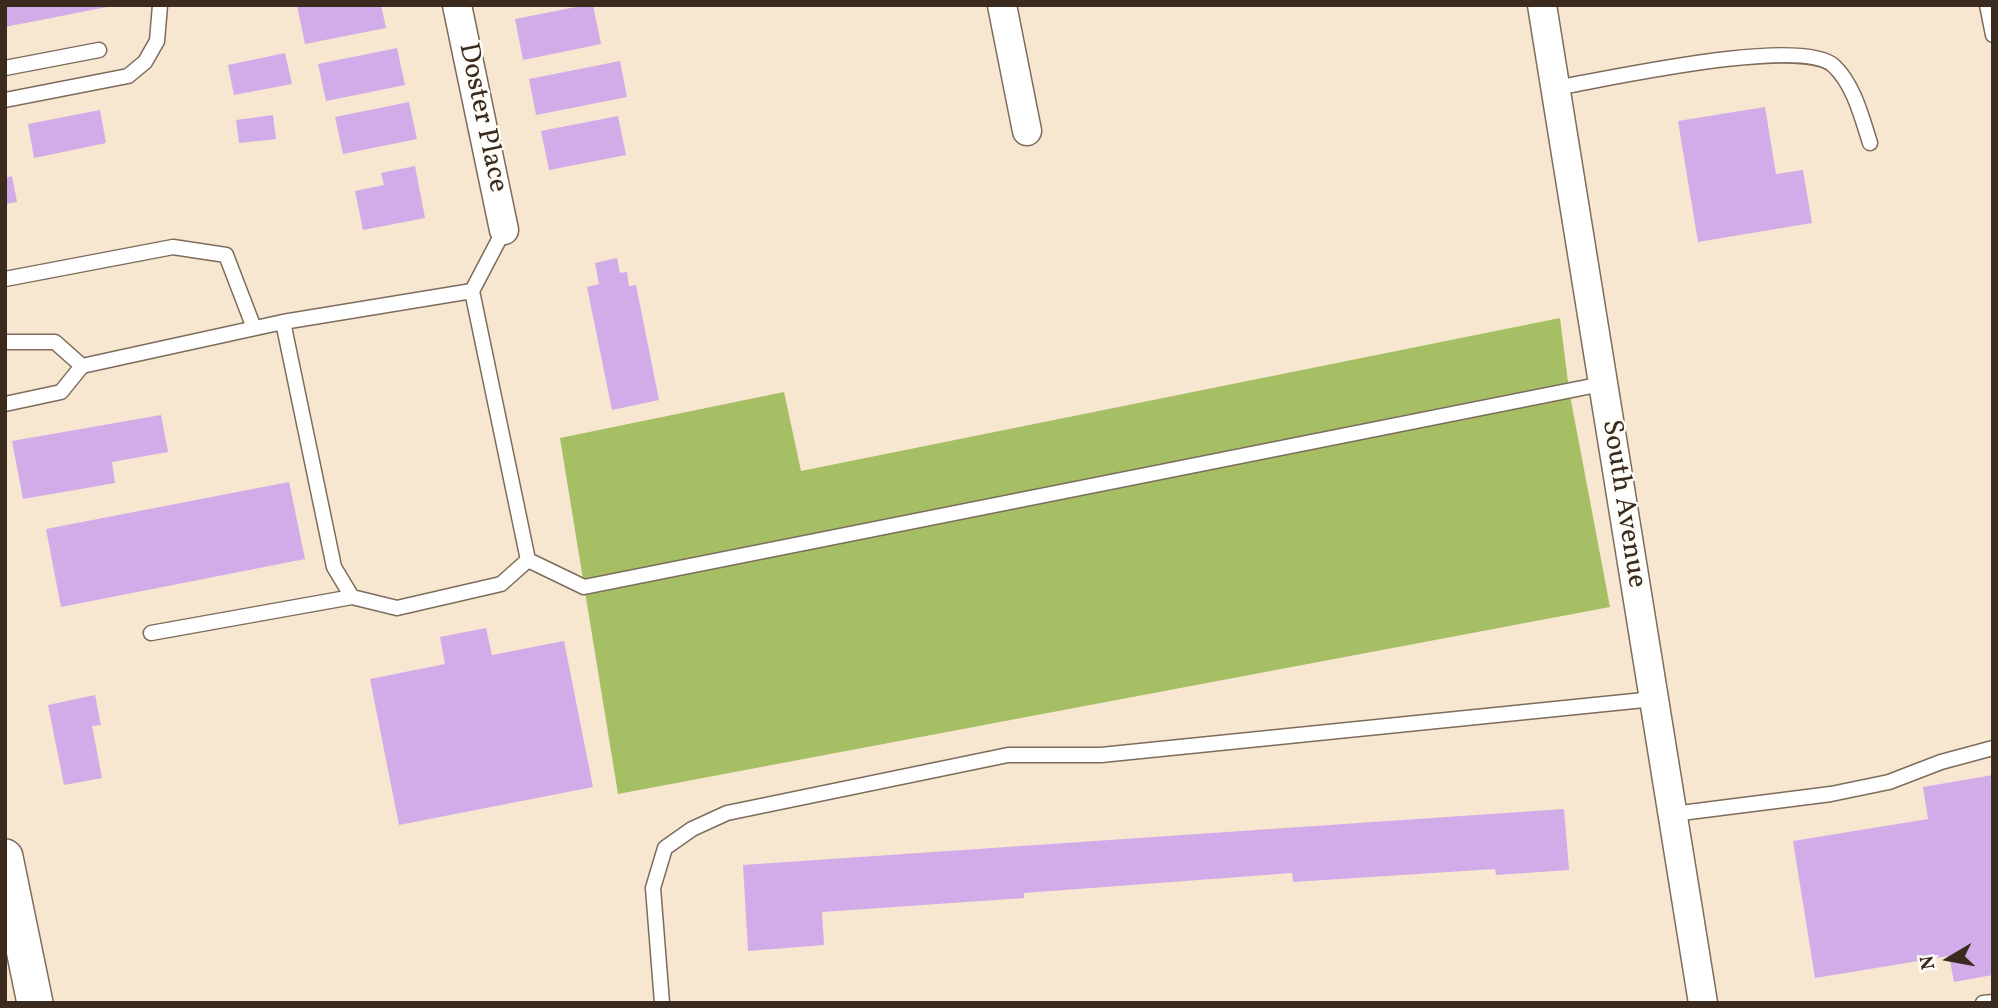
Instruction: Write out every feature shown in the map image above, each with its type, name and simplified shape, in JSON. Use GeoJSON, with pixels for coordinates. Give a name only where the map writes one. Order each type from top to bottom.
{"type":"FeatureCollection","features":[{"type":"Feature","properties":{"kind":"street","name":"Doster Place"},"geometry":{"type":"LineString","coordinates":[[457,5],[504,230]]}},
{"type":"Feature","properties":{"kind":"street"},"geometry":{"type":"LineString","coordinates":[[1002,5],[1027,131]]}},
{"type":"Feature","properties":{"kind":"street","name":"South Avenue"},"geometry":{"type":"LineString","coordinates":[[1542,5],[1703,1003]]}},
{"type":"Feature","properties":{"kind":"street"},"geometry":{"type":"LineString","coordinates":[[5,857],[35,1003]]}},
{"type":"Feature","properties":{"kind":"lane"},"geometry":{"type":"LineString","coordinates":[[5,100],[128,76],[145,62],[156,41],[160,5]]}},
{"type":"Feature","properties":{"kind":"lane"},"geometry":{"type":"LineString","coordinates":[[1987,5],[1993,35]]}},
{"type":"Feature","properties":{"kind":"lane"},"geometry":{"type":"LineString","coordinates":[[5,68],[99,50]]}},
{"type":"Feature","properties":{"kind":"lane"},"geometry":{"type":"LineString","coordinates":[[1555,88],[1749,56],[1813,58],[1833,64],[1845,81],[1859,107],[1870,143]]}},
{"type":"Feature","properties":{"kind":"lane"},"geometry":{"type":"LineString","coordinates":[[504,230],[472,291],[528,560]]}},
{"type":"Feature","properties":{"kind":"lane"},"geometry":{"type":"LineString","coordinates":[[5,279],[173,247],[226,255],[254,328]]}},
{"type":"Feature","properties":{"kind":"lane"},"geometry":{"type":"LineString","coordinates":[[5,404],[61,392],[82,366],[284,322],[472,291]]}},
{"type":"Feature","properties":{"kind":"lane"},"geometry":{"type":"LineString","coordinates":[[284,322],[334,567],[352,597]]}},
{"type":"Feature","properties":{"kind":"lane"},"geometry":{"type":"LineString","coordinates":[[5,342],[55,342],[82,366]]}},
{"type":"Feature","properties":{"kind":"lane"},"geometry":{"type":"LineString","coordinates":[[528,560],[584,587],[1602,384]]}},
{"type":"Feature","properties":{"kind":"lane"},"geometry":{"type":"LineString","coordinates":[[151,633],[352,597],[397,608],[501,584],[528,560]]}},
{"type":"Feature","properties":{"kind":"lane"},"geometry":{"type":"LineString","coordinates":[[663,1003],[653,888],[664,848],[727,813],[1007,755],[1101,755],[1654,699]]}},
{"type":"Feature","properties":{"kind":"lane"},"geometry":{"type":"LineString","coordinates":[[1673,814],[1831,794],[1889,782],[1941,762],[1993,748]]}},
{"type":"Feature","properties":{"kind":"lane"},"geometry":{"type":"LineString","coordinates":[[1983,1003],[1993,1002]]}},
{"type":"Feature","properties":{"kind":"green space"},"geometry":{"type":"Polygon","coordinates":[[[1560,318],[1569,390],[1610,607],[618,794],[560,438],[784,392],[801,471],[1560,318]]]}},
{"type":"Feature","properties":{"kind":"building"},"geometry":{"type":"Polygon","coordinates":[[[5,5],[107,5],[107,7],[5,27],[5,5]]]}},
{"type":"Feature","properties":{"kind":"building"},"geometry":{"type":"Polygon","coordinates":[[[297,5],[381,5],[386,28],[305,44],[297,5]]]}},
{"type":"Feature","properties":{"kind":"building"},"geometry":{"type":"Polygon","coordinates":[[[593,5],[601,44],[523,60],[515,19],[593,5]]]}},
{"type":"Feature","properties":{"kind":"building"},"geometry":{"type":"Polygon","coordinates":[[[397,48],[405,85],[326,101],[318,64],[397,48]]]}},
{"type":"Feature","properties":{"kind":"building"},"geometry":{"type":"Polygon","coordinates":[[[285,53],[292,84],[234,95],[228,65],[285,53]]]}},
{"type":"Feature","properties":{"kind":"building"},"geometry":{"type":"Polygon","coordinates":[[[620,61],[627,97],[536,115],[529,79],[620,61]]]}},
{"type":"Feature","properties":{"kind":"building"},"geometry":{"type":"Polygon","coordinates":[[[409,102],[417,139],[343,154],[335,117],[409,102]]]}},
{"type":"Feature","properties":{"kind":"building"},"geometry":{"type":"Polygon","coordinates":[[[1765,107],[1776,174],[1803,170],[1812,223],[1698,242],[1678,121],[1765,107]]]}},
{"type":"Feature","properties":{"kind":"building"},"geometry":{"type":"Polygon","coordinates":[[[100,110],[106,143],[34,158],[28,124],[100,110]]]}},
{"type":"Feature","properties":{"kind":"building"},"geometry":{"type":"Polygon","coordinates":[[[273,115],[276,139],[239,143],[236,120],[273,115]]]}},
{"type":"Feature","properties":{"kind":"building"},"geometry":{"type":"Polygon","coordinates":[[[618,116],[626,155],[549,170],[541,131],[618,116]]]}},
{"type":"Feature","properties":{"kind":"building"},"geometry":{"type":"Polygon","coordinates":[[[415,166],[425,218],[363,230],[355,191],[384,185],[381,173],[415,166]]]}},
{"type":"Feature","properties":{"kind":"building"},"geometry":{"type":"Polygon","coordinates":[[[12,176],[17,202],[5,204],[5,178],[12,176]]]}},
{"type":"Feature","properties":{"kind":"building"},"geometry":{"type":"Polygon","coordinates":[[[617,258],[620,273],[627,272],[629,286],[636,285],[659,400],[612,410],[587,287],[599,284],[595,263],[617,258]]]}},
{"type":"Feature","properties":{"kind":"building"},"geometry":{"type":"Polygon","coordinates":[[[161,415],[168,452],[112,462],[115,483],[23,499],[12,441],[161,415]]]}},
{"type":"Feature","properties":{"kind":"building"},"geometry":{"type":"Polygon","coordinates":[[[289,482],[305,559],[61,607],[46,529],[289,482]]]}},
{"type":"Feature","properties":{"kind":"building"},"geometry":{"type":"Polygon","coordinates":[[[486,628],[492,655],[564,641],[593,787],[399,825],[370,679],[445,664],[440,637],[486,628]]]}},
{"type":"Feature","properties":{"kind":"building"},"geometry":{"type":"Polygon","coordinates":[[[95,695],[101,725],[92,726],[102,778],[64,785],[48,705],[95,695]]]}},
{"type":"Feature","properties":{"kind":"building"},"geometry":{"type":"Polygon","coordinates":[[[1993,775],[1993,975],[1954,982],[1949,956],[1815,978],[1793,841],[1928,819],[1923,787],[1993,775]]]}},
{"type":"Feature","properties":{"kind":"building"},"geometry":{"type":"Polygon","coordinates":[[[1564,809],[1569,870],[1496,875],[1495,869],[1293,882],[1292,873],[1024,893],[1024,898],[822,912],[824,945],[748,951],[743,865],[1564,809]]]}}]}
